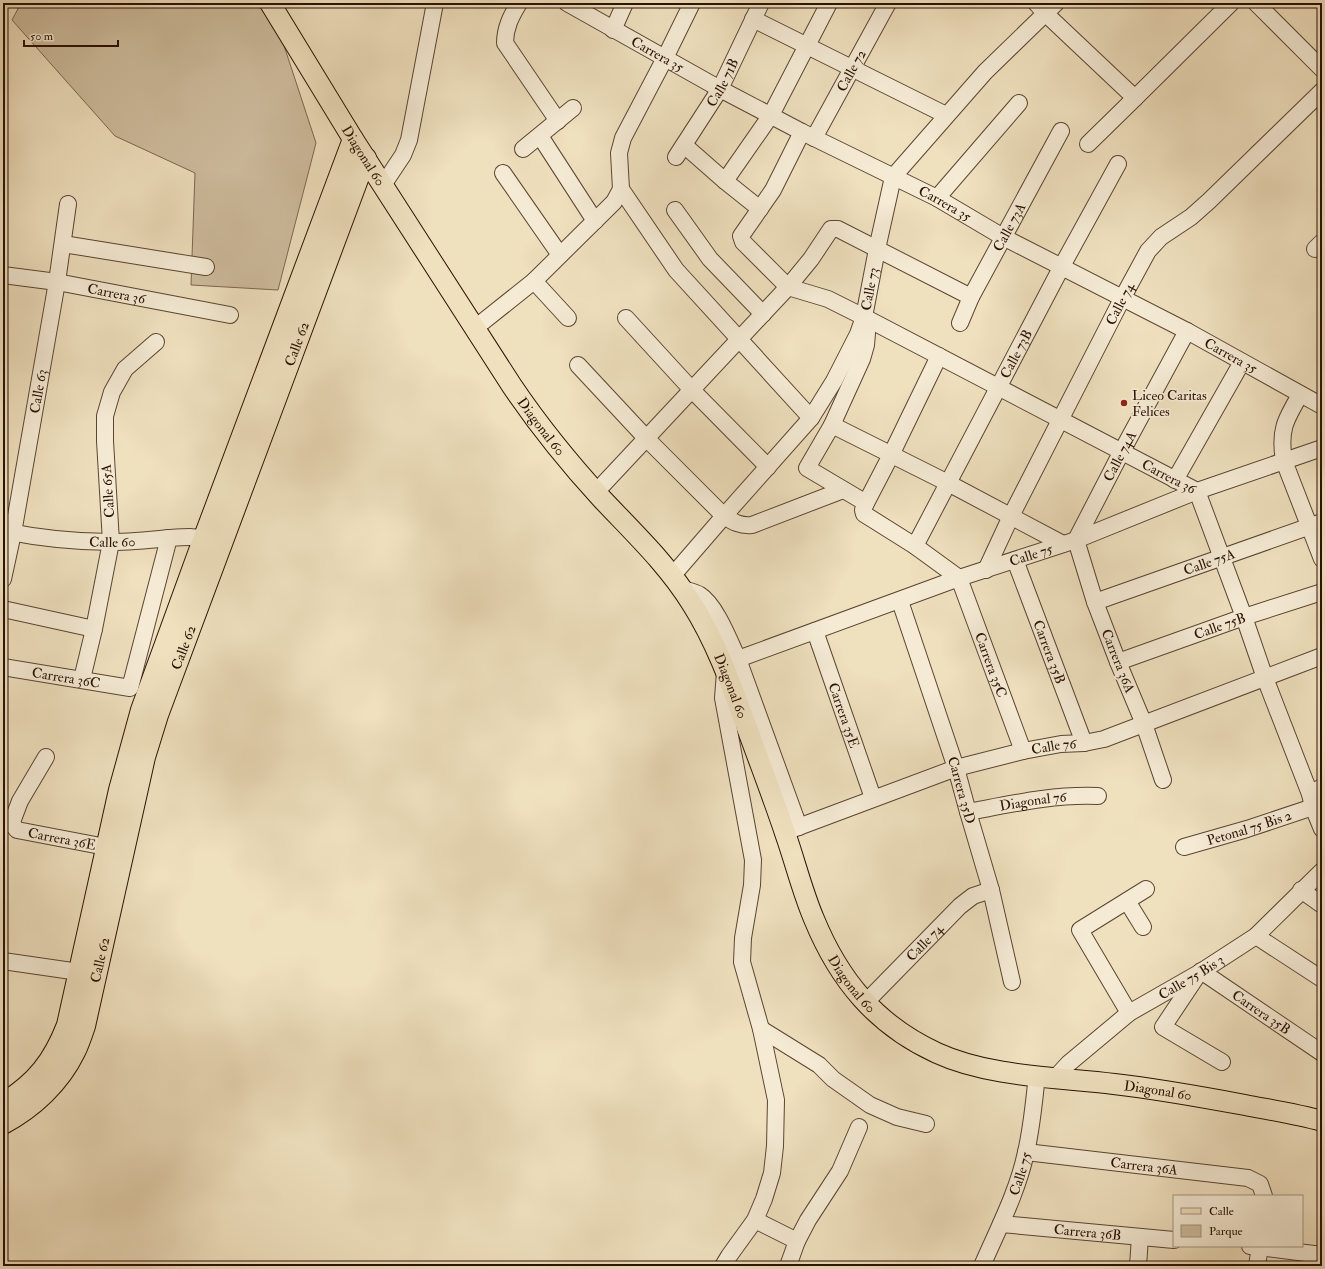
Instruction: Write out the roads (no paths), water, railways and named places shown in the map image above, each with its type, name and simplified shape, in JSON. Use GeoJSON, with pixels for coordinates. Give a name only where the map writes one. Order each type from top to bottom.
{"type":"FeatureCollection","features":[{"type":"Feature","properties":{"kind":"main road","name":"Diagonal 60"},"geometry":{"type":"LineString","coordinates":[[270,3],[353,139],[530,414],[596,492],[678,582],[732,664],[792,829],[813,916],[834,961],[846,980],[865,1003],[885,1022],[911,1039],[938,1053],[966,1063],[999,1071],[1167,1091],[1322,1121]]}},
{"type":"Feature","properties":{"kind":"main road","name":"Calle 62"},"geometry":{"type":"LineString","coordinates":[[3,1124],[31,1106],[47,1092],[61,1075],[75,1052],[85,1026],[145,757],[213,539],[353,139]]}},
{"type":"Feature","properties":{"kind":"main road","name":"Calle 62"},"geometry":{"type":"LineString","coordinates":[[3,1103],[18,1094],[36,1078],[49,1063],[60,1044],[67,1025],[119,790],[141,710],[213,539],[366,158]]}},
{"type":"Feature","properties":{"kind":"street"},"geometry":{"type":"LineString","coordinates":[[383,185],[403,155],[409,140],[435,3]]}},
{"type":"Feature","properties":{"kind":"street"},"geometry":{"type":"LineString","coordinates":[[519,3],[511,16],[505,32],[505,43],[558,121]]}},
{"type":"Feature","properties":{"kind":"street","name":"Carrera 35"},"geometry":{"type":"LineString","coordinates":[[567,3],[720,89],[808,135],[937,198],[1003,237],[1123,297],[1322,406]]}},
{"type":"Feature","properties":{"kind":"street"},"geometry":{"type":"LineString","coordinates":[[613,30],[625,3]]}},
{"type":"Feature","properties":{"kind":"street"},"geometry":{"type":"LineString","coordinates":[[692,3],[623,138],[619,153],[621,189],[676,270],[811,418]]}},
{"type":"Feature","properties":{"kind":"street","name":"Calle 71B"},"geometry":{"type":"LineString","coordinates":[[725,181],[680,151],[720,89],[761,3]]}},
{"type":"Feature","properties":{"kind":"street"},"geometry":{"type":"LineString","coordinates":[[760,209],[725,181],[771,115],[829,3]]}},
{"type":"Feature","properties":{"kind":"street","name":"Calle 72"},"geometry":{"type":"LineString","coordinates":[[788,287],[743,242],[741,236],[773,190],[784,169],[852,68],[888,3]]}},
{"type":"Feature","properties":{"kind":"street"},"geometry":{"type":"LineString","coordinates":[[1088,144],[1231,3]]}},
{"type":"Feature","properties":{"kind":"street"},"geometry":{"type":"LineString","coordinates":[[1256,3],[1322,69]]}},
{"type":"Feature","properties":{"kind":"street"},"geometry":{"type":"LineString","coordinates":[[1046,7],[1135,98]]}},
{"type":"Feature","properties":{"kind":"street","name":"Calle 73"},"geometry":{"type":"LineString","coordinates":[[678,582],[724,516],[811,418],[837,376],[858,334],[864,317],[893,177],[946,115],[1046,7]]}},
{"type":"Feature","properties":{"kind":"street"},"geometry":{"type":"LineString","coordinates":[[753,19],[946,115]]}},
{"type":"Feature","properties":{"kind":"street","name":"Calle 74"},"geometry":{"type":"LineString","coordinates":[[986,570],[1011,516],[1148,251],[1161,237],[1191,217],[1209,201],[1322,91]]}},
{"type":"Feature","properties":{"kind":"street"},"geometry":{"type":"LineString","coordinates":[[937,198],[1019,103]]}},
{"type":"Feature","properties":{"kind":"street"},"geometry":{"type":"LineString","coordinates":[[523,149],[573,108]]}},
{"type":"Feature","properties":{"kind":"street","name":"Calle 73A"},"geometry":{"type":"LineString","coordinates":[[960,323],[971,297],[1061,131]]}},
{"type":"Feature","properties":{"kind":"street"},"geometry":{"type":"LineString","coordinates":[[540,136],[595,221]]}},
{"type":"Feature","properties":{"kind":"street","name":"Calle 73B"},"geometry":{"type":"LineString","coordinates":[[915,546],[997,387],[1118,164]]}},
{"type":"Feature","properties":{"kind":"street"},"geometry":{"type":"LineString","coordinates":[[503,173],[560,255]]}},
{"type":"Feature","properties":{"kind":"street"},"geometry":{"type":"LineString","coordinates":[[475,328],[534,281],[614,202],[621,189]]}},
{"type":"Feature","properties":{"kind":"street","name":"Calle 63"},"geometry":{"type":"LineString","coordinates":[[3,579],[8,532],[58,282],[68,204]]}},
{"type":"Feature","properties":{"kind":"street"},"geometry":{"type":"LineString","coordinates":[[675,210],[710,259],[763,314]]}},
{"type":"Feature","properties":{"kind":"street"},"geometry":{"type":"LineString","coordinates":[[596,492],[788,287],[811,259],[831,229],[838,229],[971,297]]}},
{"type":"Feature","properties":{"kind":"street"},"geometry":{"type":"LineString","coordinates":[[63,244],[206,267]]}},
{"type":"Feature","properties":{"kind":"street","name":"Carrera 36"},"geometry":{"type":"LineString","coordinates":[[3,275],[58,282],[230,315]]}},
{"type":"Feature","properties":{"kind":"street"},"geometry":{"type":"LineString","coordinates":[[534,281],[568,318]]}},
{"type":"Feature","properties":{"kind":"street","name":"Carrera 36"},"geometry":{"type":"LineString","coordinates":[[788,287],[828,299],[1197,491],[1265,678],[1315,796],[1322,829]]}},
{"type":"Feature","properties":{"kind":"street"},"geometry":{"type":"LineString","coordinates":[[864,317],[866,339],[862,359],[832,425],[807,468],[865,506]]}},
{"type":"Feature","properties":{"kind":"street"},"geometry":{"type":"LineString","coordinates":[[626,318],[692,390],[768,467]]}},
{"type":"Feature","properties":{"kind":"street","name":"Calle 74A"},"geometry":{"type":"LineString","coordinates":[[1069,542],[1122,451],[1187,331]]}},
{"type":"Feature","properties":{"kind":"street","name":"Calle 65A"},"geometry":{"type":"LineString","coordinates":[[82,679],[94,629],[111,542],[105,416],[112,392],[126,369],[156,342]]}},
{"type":"Feature","properties":{"kind":"street"},"geometry":{"type":"LineString","coordinates":[[939,356],[892,455],[865,506],[864,514],[915,546],[959,578]]}},
{"type":"Feature","properties":{"kind":"street"},"geometry":{"type":"LineString","coordinates":[[1175,480],[1242,362]]}},
{"type":"Feature","properties":{"kind":"street"},"geometry":{"type":"LineString","coordinates":[[578,365],[647,439],[724,516],[733,522],[743,525],[752,524],[842,490]]}},
{"type":"Feature","properties":{"kind":"street"},"geometry":{"type":"LineString","coordinates":[[1300,394],[1290,411],[1283,428],[1281,445],[1284,461],[1316,524],[1322,558]]}},
{"type":"Feature","properties":{"kind":"street"},"geometry":{"type":"LineString","coordinates":[[832,425],[1011,516],[1069,542]]}},
{"type":"Feature","properties":{"kind":"street","name":"Calle 75"},"geometry":{"type":"LineString","coordinates":[[732,664],[815,631],[900,601],[959,578],[1069,542],[1197,491],[1322,448]]}},
{"type":"Feature","properties":{"kind":"street","name":"Calle 75A"},"geometry":{"type":"LineString","coordinates":[[1095,602],[1316,524]]}},
{"type":"Feature","properties":{"kind":"street","name":"Calle 60"},"geometry":{"type":"LineString","coordinates":[[8,532],[55,539],[111,542],[186,536],[213,539]]}},
{"type":"Feature","properties":{"kind":"street","name":"Carrera 36C"},"geometry":{"type":"LineString","coordinates":[[3,667],[130,688],[169,538]]}},
{"type":"Feature","properties":{"kind":"street","name":"Carrera 36A"},"geometry":{"type":"LineString","coordinates":[[1069,542],[1144,724],[1163,780]]}},
{"type":"Feature","properties":{"kind":"street","name":"Carrera 35B"},"geometry":{"type":"LineString","coordinates":[[1015,560],[1084,743]]}},
{"type":"Feature","properties":{"kind":"street","name":"Carrera 35C"},"geometry":{"type":"LineString","coordinates":[[959,578],[1022,751]]}},
{"type":"Feature","properties":{"kind":"street","name":"Calle 75B"},"geometry":{"type":"LineString","coordinates":[[1118,662],[1244,617],[1322,592]]}},
{"type":"Feature","properties":{"kind":"street","name":"Carrera 35D"},"geometry":{"type":"LineString","coordinates":[[900,601],[956,768],[991,890],[1012,982]]}},
{"type":"Feature","properties":{"kind":"street"},"geometry":{"type":"LineString","coordinates":[[3,609],[94,629]]}},
{"type":"Feature","properties":{"kind":"street","name":"Carrera 35E"},"geometry":{"type":"LineString","coordinates":[[815,631],[873,798]]}},
{"type":"Feature","properties":{"kind":"street","name":"Calle 76"},"geometry":{"type":"LineString","coordinates":[[792,829],[956,768],[1022,751],[1061,744],[1084,743],[1104,739],[1322,656]]}},
{"type":"Feature","properties":{"kind":"street"},"geometry":{"type":"LineString","coordinates":[[723,1266],[755,1220],[764,1199],[772,1173],[775,1146],[776,1100],[761,1029],[742,962],[743,938],[752,885],[753,860],[723,698],[732,664]]}},
{"type":"Feature","properties":{"kind":"street","name":"Carrera 36E"},"geometry":{"type":"LineString","coordinates":[[46,757],[20,801],[12,822],[13,826],[17,830],[106,847]]}},
{"type":"Feature","properties":{"kind":"street","name":"Diagonal 76"},"geometry":{"type":"LineString","coordinates":[[968,812],[1032,800],[1077,795],[1098,796]]}},
{"type":"Feature","properties":{"kind":"street","name":"Petonal 75 Bis 2"},"geometry":{"type":"LineString","coordinates":[[1184,847],[1226,835],[1315,796]]}},
{"type":"Feature","properties":{"kind":"street","name":"Calle 75 Bis 3"},"geometry":{"type":"LineString","coordinates":[[1047,1076],[1068,1064],[1129,1013],[1200,972],[1256,936],[1322,871]]}},
{"type":"Feature","properties":{"kind":"street"},"geometry":{"type":"LineString","coordinates":[[1129,1013],[1080,930],[1146,889]]}},
{"type":"Feature","properties":{"kind":"street","name":"Calle 74"},"geometry":{"type":"LineString","coordinates":[[865,1003],[960,906],[973,896],[991,890]]}},
{"type":"Feature","properties":{"kind":"street"},"geometry":{"type":"LineString","coordinates":[[1301,890],[1322,905]]}},
{"type":"Feature","properties":{"kind":"street"},"geometry":{"type":"LineString","coordinates":[[1127,901],[1143,927]]}},
{"type":"Feature","properties":{"kind":"street"},"geometry":{"type":"LineString","coordinates":[[1256,936],[1322,979]]}},
{"type":"Feature","properties":{"kind":"street"},"geometry":{"type":"LineString","coordinates":[[3,962],[78,972]]}},
{"type":"Feature","properties":{"kind":"street"},"geometry":{"type":"LineString","coordinates":[[1200,972],[1163,1027],[1222,1062]]}},
{"type":"Feature","properties":{"kind":"street","name":"Carrera 35B"},"geometry":{"type":"LineString","coordinates":[[1200,972],[1322,1053]]}},
{"type":"Feature","properties":{"kind":"street"},"geometry":{"type":"LineString","coordinates":[[761,1029],[819,1064],[833,1080],[870,1105],[896,1116],[926,1124]]}},
{"type":"Feature","properties":{"kind":"street","name":"Calle 75"},"geometry":{"type":"LineString","coordinates":[[982,1266],[1016,1187],[1047,1076]]}},
{"type":"Feature","properties":{"kind":"street"},"geometry":{"type":"LineString","coordinates":[[788,1266],[797,1241],[808,1220],[840,1171],[859,1127]]}},
{"type":"Feature","properties":{"kind":"street","name":"Carrera 36A"},"geometry":{"type":"LineString","coordinates":[[1026,1152],[1248,1178],[1262,1190]]}},
{"type":"Feature","properties":{"kind":"street"},"geometry":{"type":"LineString","coordinates":[[755,1220],[797,1241]]}},
{"type":"Feature","properties":{"kind":"street","name":"Carrera 36B"},"geometry":{"type":"LineString","coordinates":[[1001,1224],[1173,1240]]}},
{"type":"Feature","properties":{"kind":"street"},"geometry":{"type":"LineString","coordinates":[[1138,1266],[1140,1237]]}},
{"type":"Feature","properties":{"kind":"street"},"geometry":{"type":"LineString","coordinates":[[1256,1247],[1258,1266]]}},
{"type":"Feature","properties":{"kind":"street"},"geometry":{"type":"LineString","coordinates":[[1263,1247],[1322,1255]]}},
{"type":"Feature","properties":{"kind":"place","name":"Liceo Caritas Felices"},"geometry":{"type":"Point","coordinates":[1124,403]}}]}
